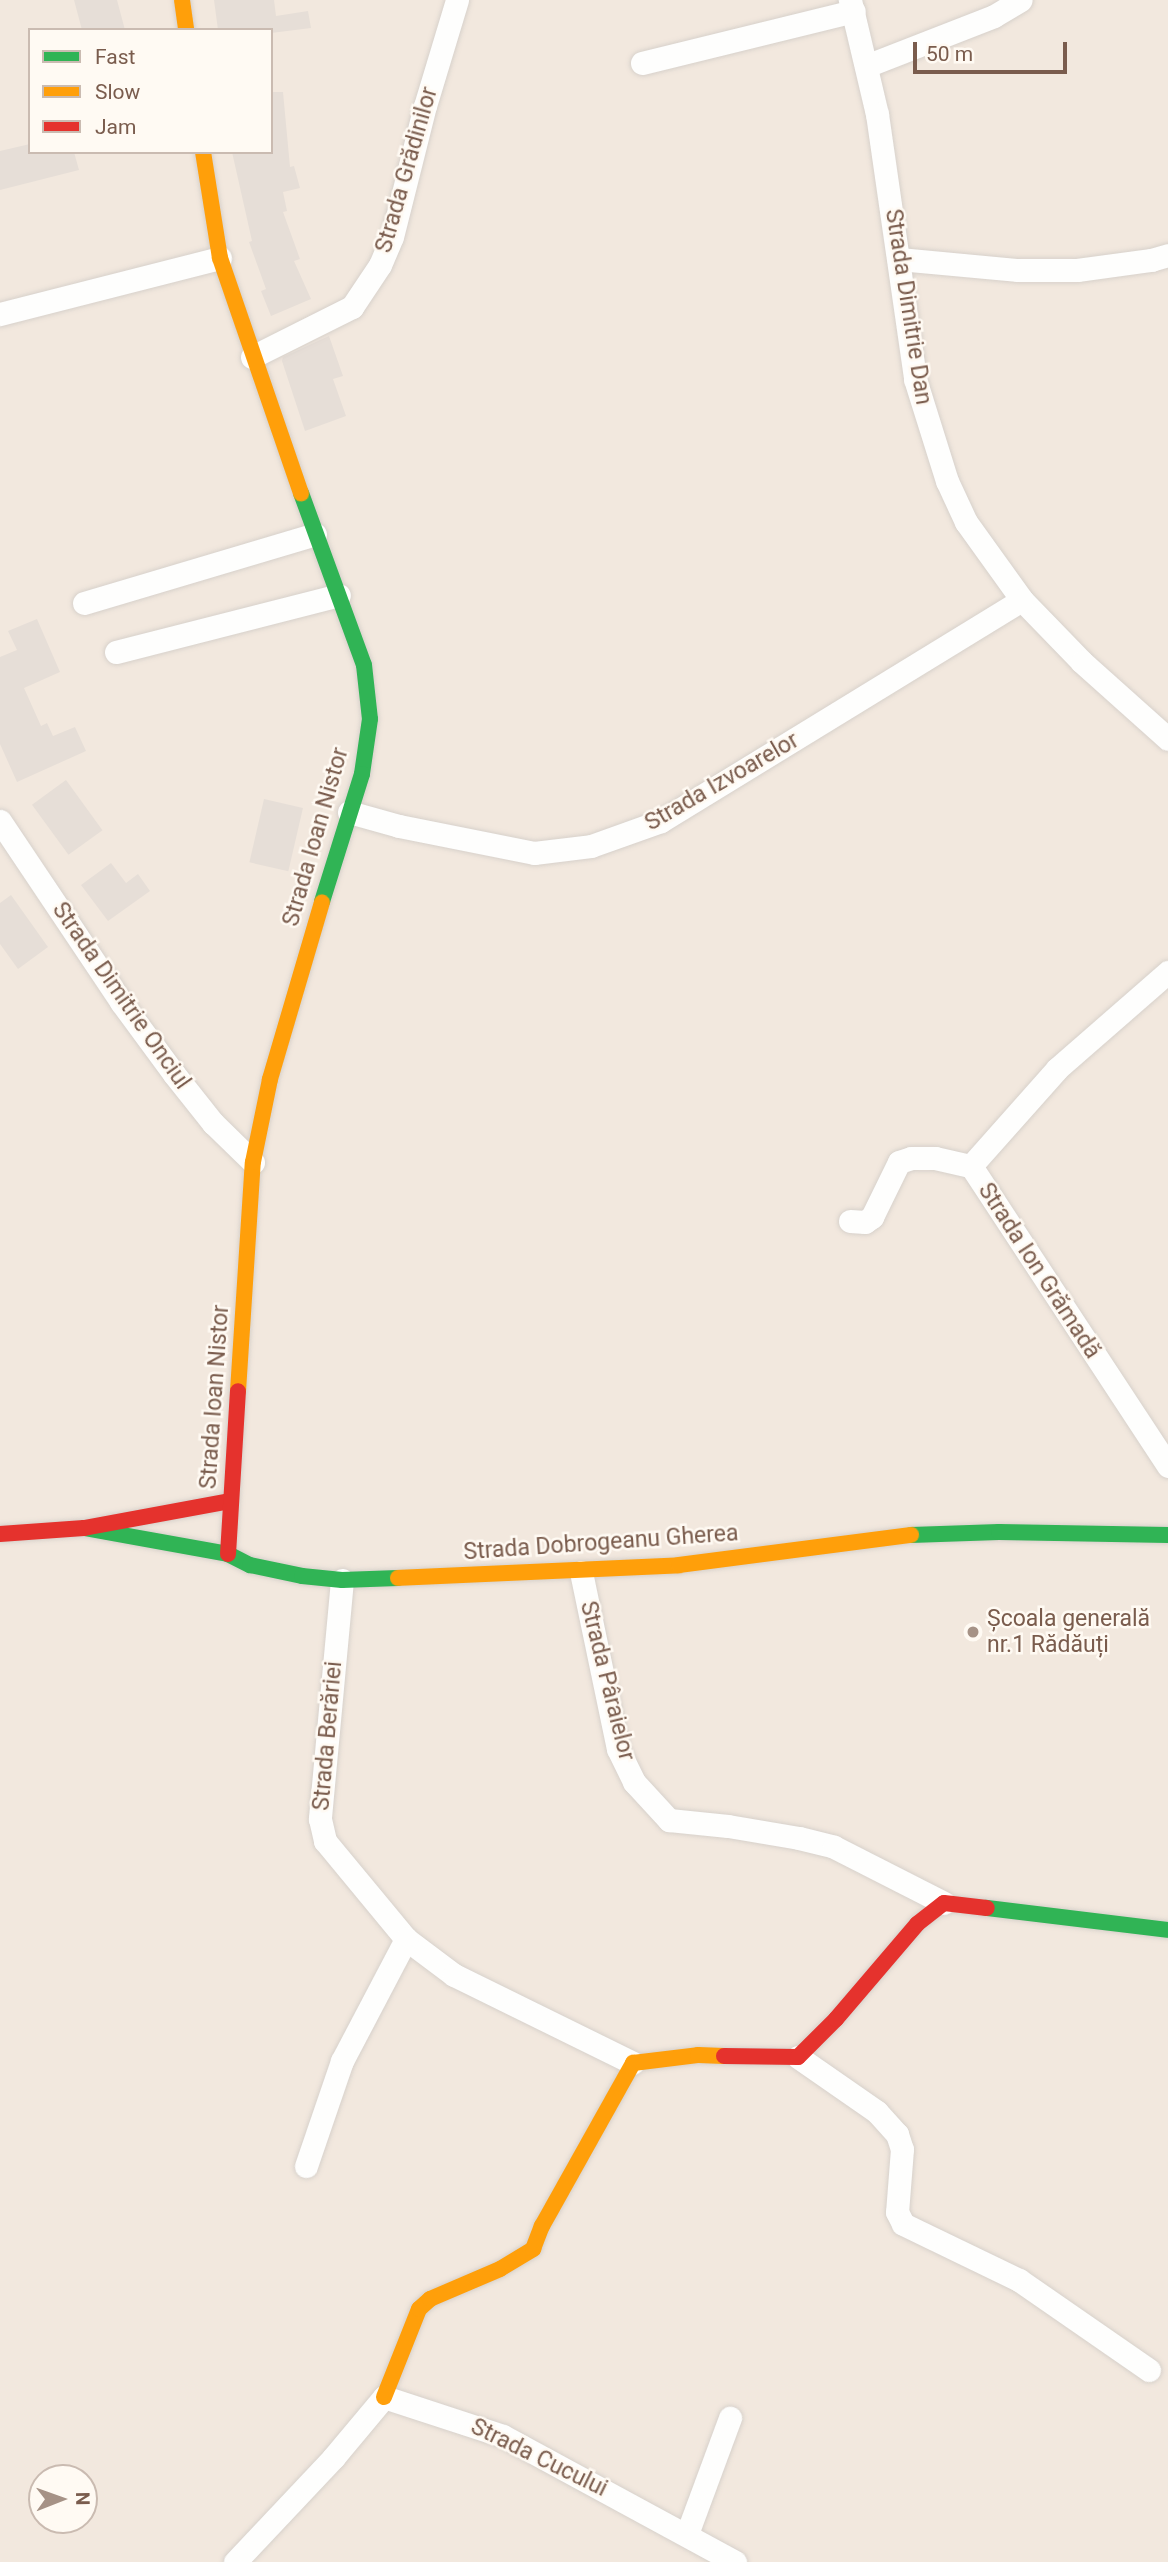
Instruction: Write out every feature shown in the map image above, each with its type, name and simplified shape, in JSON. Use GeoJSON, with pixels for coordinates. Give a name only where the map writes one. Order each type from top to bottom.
{"type":"FeatureCollection","features":[{"type":"Feature","properties":{"kind":"street"},"geometry":{"type":"LineString","coordinates":[[182,0],[186,28]]}},
{"type":"Feature","properties":{"kind":"street","name":"Strada Grădinilor"},"geometry":{"type":"LineString","coordinates":[[252,357],[352,307],[380,265],[392,237],[425,106],[457,0]]}},
{"type":"Feature","properties":{"kind":"street"},"geometry":{"type":"LineString","coordinates":[[866,66],[994,16],[1021,0]]}},
{"type":"Feature","properties":{"kind":"street"},"geometry":{"type":"LineString","coordinates":[[642,63],[852,6]]}},
{"type":"Feature","properties":{"kind":"street","name":"Strada Dimitrie Dan"},"geometry":{"type":"LineString","coordinates":[[852,6],[877,114],[915,379],[942,469],[966,522],[1022,600],[1082,662],[1168,739]]}},
{"type":"Feature","properties":{"kind":"street","name":"Strada Ioan Nistor"},"geometry":{"type":"LineString","coordinates":[[203,154],[220,258],[252,357],[364,665],[370,719],[362,774],[270,1079],[253,1162],[228,1554]]}},
{"type":"Feature","properties":{"kind":"street"},"geometry":{"type":"LineString","coordinates":[[899,259],[1018,270],[1077,270],[1151,260],[1168,255]]}},
{"type":"Feature","properties":{"kind":"street"},"geometry":{"type":"LineString","coordinates":[[0,314],[220,258]]}},
{"type":"Feature","properties":{"kind":"street"},"geometry":{"type":"LineString","coordinates":[[84,603],[315,534]]}},
{"type":"Feature","properties":{"kind":"street"},"geometry":{"type":"LineString","coordinates":[[116,652],[339,595]]}},
{"type":"Feature","properties":{"kind":"street","name":"Strada Izvoarelor"},"geometry":{"type":"LineString","coordinates":[[349,812],[399,826],[534,853],[604,842],[661,821],[1022,600]]}},
{"type":"Feature","properties":{"kind":"street","name":"Strada Dimitrie Onciul"},"geometry":{"type":"LineString","coordinates":[[0,821],[121,1002],[167,1064],[213,1123],[253,1162]]}},
{"type":"Feature","properties":{"kind":"street","name":"Strada Ion Grămadă"},"geometry":{"type":"LineString","coordinates":[[1168,971],[1057,1069],[971,1166],[1168,1466]]}},
{"type":"Feature","properties":{"kind":"street"},"geometry":{"type":"LineString","coordinates":[[850,1221],[865,1222],[872,1217],[899,1162],[911,1158],[935,1158],[971,1166]]}},
{"type":"Feature","properties":{"kind":"street","name":"Strada Dobrogeanu Gherea"},"geometry":{"type":"LineString","coordinates":[[0,1534],[84,1528],[230,1501]]}},
{"type":"Feature","properties":{"kind":"street","name":"Strada Dobrogeanu Gherea"},"geometry":{"type":"LineString","coordinates":[[84,1528],[228,1554],[250,1565],[302,1576],[342,1580],[581,1572],[690,1564],[908,1535],[999,1532],[1168,1535]]}},
{"type":"Feature","properties":{"kind":"street","name":"Strada Pâraielor"},"geometry":{"type":"LineString","coordinates":[[581,1572],[618,1749],[634,1782],[669,1820],[728,1826],[834,1847],[944,1903]]}},
{"type":"Feature","properties":{"kind":"street","name":"Strada Berăriei"},"geometry":{"type":"LineString","coordinates":[[342,1580],[320,1819],[325,1841],[406,1939],[454,1975],[633,2063]]}},
{"type":"Feature","properties":{"kind":"street"},"geometry":{"type":"LineString","coordinates":[[798,2057],[836,2019],[917,1924],[944,1903],[1087,1918],[1168,1930]]}},
{"type":"Feature","properties":{"kind":"street"},"geometry":{"type":"LineString","coordinates":[[306,2166],[342,2061],[406,1939]]}},
{"type":"Feature","properties":{"kind":"street"},"geometry":{"type":"LineString","coordinates":[[235,2562],[333,2459],[384,2397],[419,2309],[430,2299],[489,2274],[533,2249],[542,2226],[633,2063],[698,2055],[798,2057],[877,2112],[897,2134],[902,2149],[897,2212],[903,2224],[1019,2280],[1149,2370]]}},
{"type":"Feature","properties":{"kind":"street","name":"Strada Cucului"},"geometry":{"type":"LineString","coordinates":[[384,2397],[503,2437],[687,2533],[735,2562]]}},
{"type":"Feature","properties":{"kind":"street"},"geometry":{"type":"LineString","coordinates":[[687,2533],[730,2418]]}},
{"type":"Feature","properties":{"kind":"shaded area"},"geometry":{"type":"Polygon","coordinates":[[[0,0],[1168,0],[1168,2562],[0,2562],[0,0]]]}},
{"type":"Feature","properties":{"kind":"building"},"geometry":{"type":"Polygon","coordinates":[[[74,0],[117,0],[124,28],[81,28],[74,0]]]}},
{"type":"Feature","properties":{"kind":"building"},"geometry":{"type":"Polygon","coordinates":[[[214,0],[274,0],[276,16],[308,11],[311,28],[273,33],[273,28],[218,28],[214,0]]]}},
{"type":"Feature","properties":{"kind":"building"},"geometry":{"type":"Polygon","coordinates":[[[273,92],[283,92],[290,167],[294,166],[300,188],[283,192],[287,211],[283,212],[300,259],[294,261],[311,299],[271,316],[261,291],[266,289],[249,242],[252,241],[232,154],[273,154],[273,92]]]}},
{"type":"Feature","properties":{"kind":"building"},"geometry":{"type":"Polygon","coordinates":[[[28,144],[28,154],[75,154],[79,170],[0,190],[0,151],[28,144]]]}},
{"type":"Feature","properties":{"kind":"building"},"geometry":{"type":"Polygon","coordinates":[[[329,336],[343,376],[333,379],[346,416],[305,431],[283,357],[329,336]]]}},
{"type":"Feature","properties":{"kind":"building"},"geometry":{"type":"Polygon","coordinates":[[[37,619],[60,672],[24,688],[41,726],[47,723],[53,736],[75,727],[86,751],[17,782],[0,744],[0,657],[17,650],[8,631],[37,619]]]}},
{"type":"Feature","properties":{"kind":"building"},"geometry":{"type":"Polygon","coordinates":[[[66,780],[102,830],[68,855],[32,805],[66,780]]]}},
{"type":"Feature","properties":{"kind":"building"},"geometry":{"type":"Polygon","coordinates":[[[264,799],[303,808],[288,871],[249,862],[264,799]]]}},
{"type":"Feature","properties":{"kind":"building"},"geometry":{"type":"Polygon","coordinates":[[[111,863],[126,883],[138,874],[150,891],[108,921],[81,885],[111,863]]]}},
{"type":"Feature","properties":{"kind":"building"},"geometry":{"type":"Polygon","coordinates":[[[11,895],[48,947],[18,969],[0,944],[0,903],[11,895]]]}},
{"type":"Feature","properties":{"kind":"traffic: fast"},"geometry":{"type":"LineString","coordinates":[[301,493],[364,665],[370,719],[362,774],[322,902]]}},
{"type":"Feature","properties":{"kind":"traffic: fast"},"geometry":{"type":"LineString","coordinates":[[84,1528],[228,1554],[250,1565],[302,1576],[342,1580],[398,1578]]}},
{"type":"Feature","properties":{"kind":"traffic: fast"},"geometry":{"type":"LineString","coordinates":[[911,1535],[999,1532],[1168,1535]]}},
{"type":"Feature","properties":{"kind":"traffic: fast"},"geometry":{"type":"LineString","coordinates":[[987,1908],[1168,1930]]}},
{"type":"Feature","properties":{"kind":"traffic: slow"},"geometry":{"type":"LineString","coordinates":[[182,0],[186,28]]}},
{"type":"Feature","properties":{"kind":"traffic: slow"},"geometry":{"type":"LineString","coordinates":[[203,154],[220,258],[301,493]]}},
{"type":"Feature","properties":{"kind":"traffic: slow"},"geometry":{"type":"LineString","coordinates":[[238,1391],[253,1162],[270,1079],[322,902]]}},
{"type":"Feature","properties":{"kind":"traffic: slow"},"geometry":{"type":"LineString","coordinates":[[398,1578],[679,1565],[911,1535]]}},
{"type":"Feature","properties":{"kind":"traffic: slow"},"geometry":{"type":"LineString","coordinates":[[384,2397],[419,2309],[430,2299],[500,2269],[533,2249],[542,2226],[633,2063],[698,2055],[724,2056]]}},
{"type":"Feature","properties":{"kind":"traffic: jam"},"geometry":{"type":"LineString","coordinates":[[228,1554],[238,1391]]}},
{"type":"Feature","properties":{"kind":"traffic: jam"},"geometry":{"type":"LineString","coordinates":[[0,1534],[84,1528],[230,1501]]}},
{"type":"Feature","properties":{"kind":"traffic: jam"},"geometry":{"type":"LineString","coordinates":[[724,2056],[798,2057],[836,2019],[917,1924],[944,1903],[987,1908]]}},
{"type":"Feature","properties":{"kind":"place","name":"Școala generală nr.1 Rădăuți"},"geometry":{"type":"Point","coordinates":[973,1632]}}]}
